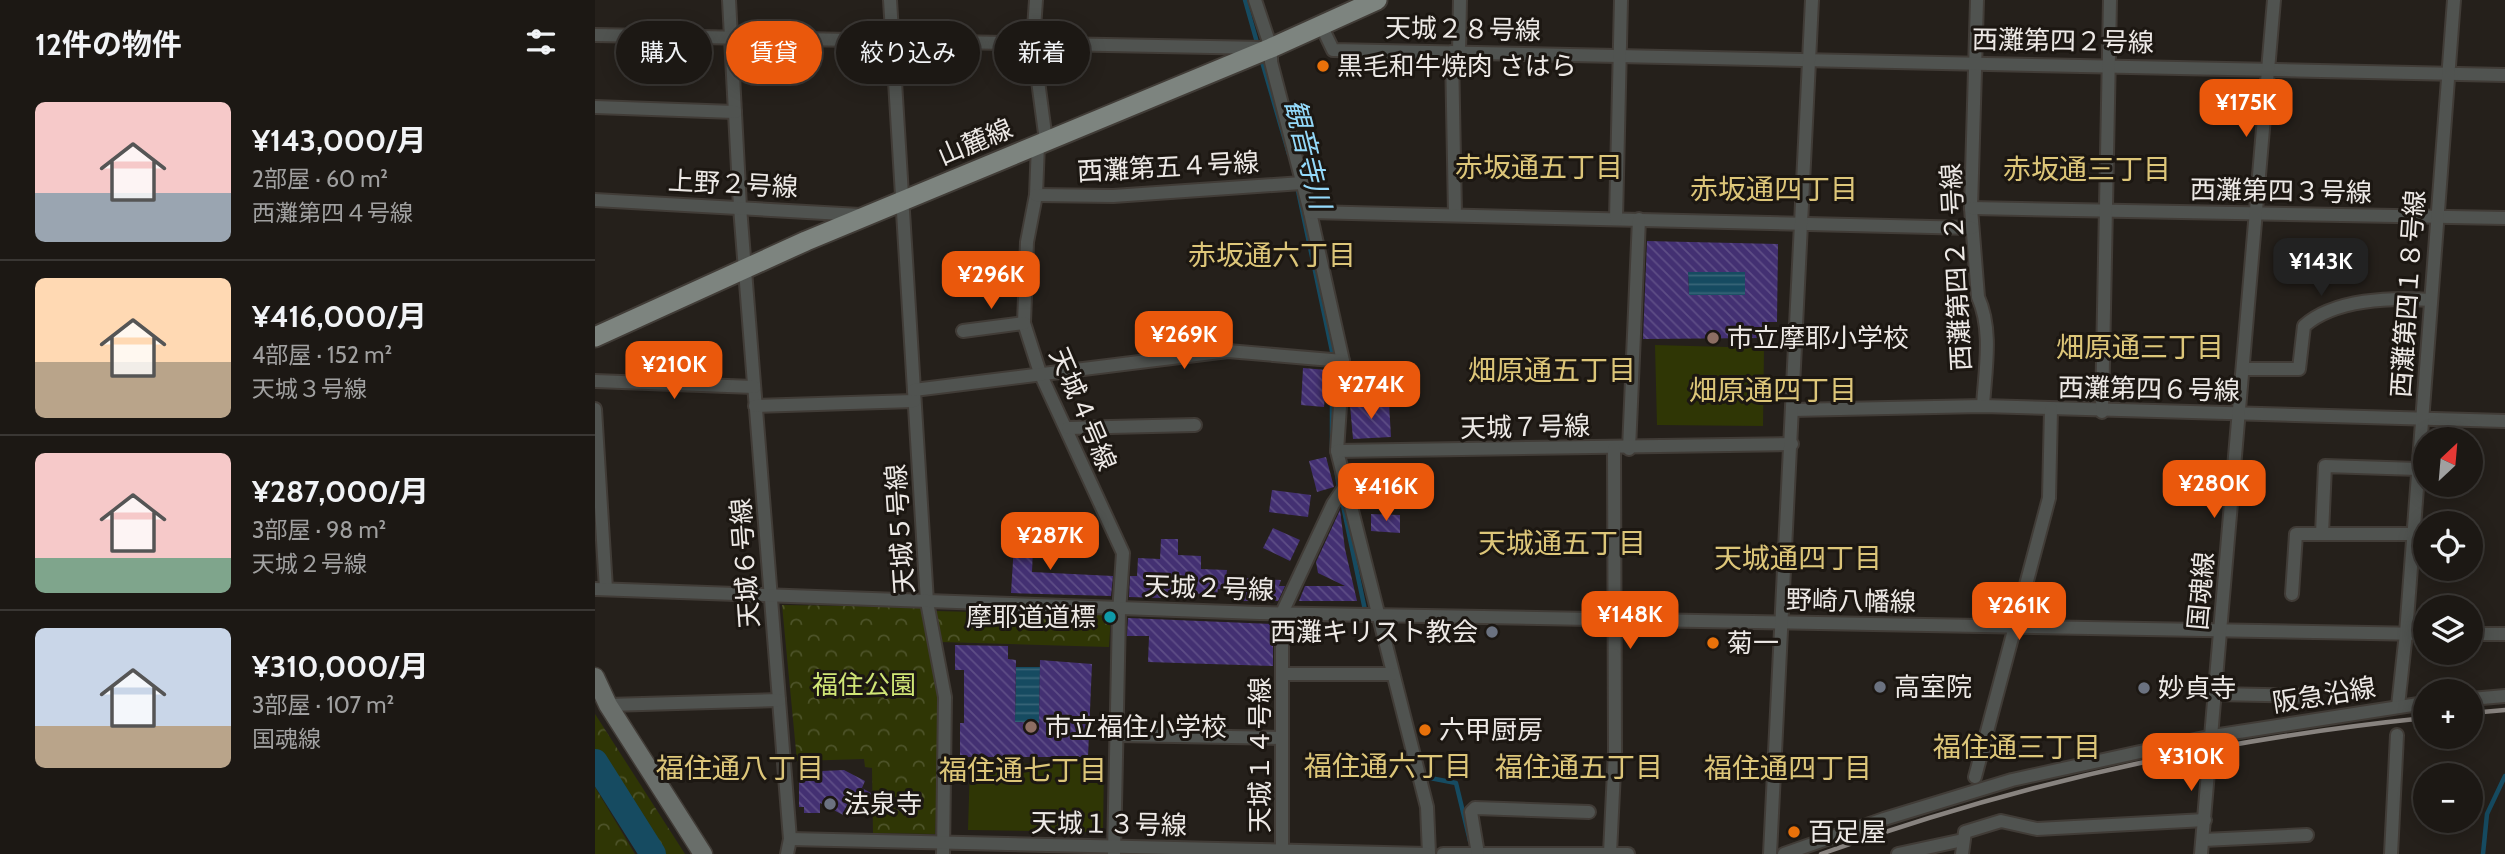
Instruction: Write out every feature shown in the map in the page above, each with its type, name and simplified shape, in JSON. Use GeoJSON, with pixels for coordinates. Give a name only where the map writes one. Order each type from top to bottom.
{"type":"FeatureCollection","features":[{"type":"Feature","properties":{"kind":"main road","name":"山麓線"},"geometry":{"type":"LineString","coordinates":[[595,337],[869,215],[1321,25],[1348,6],[1377,0]]}},
{"type":"Feature","properties":{"kind":"street","name":"天城６号線"},"geometry":{"type":"LineString","coordinates":[[729,0],[730,21]]}},
{"type":"Feature","properties":{"kind":"street","name":"天城５号線"},"geometry":{"type":"LineString","coordinates":[[890,0],[892,21]]}},
{"type":"Feature","properties":{"kind":"street","name":"天城４号線"},"geometry":{"type":"LineString","coordinates":[[1035,21],[1036,0]]}},
{"type":"Feature","properties":{"kind":"street"},"geometry":{"type":"LineString","coordinates":[[1255,0],[1265,48],[1310,212],[1336,360],[1337,451],[1427,807],[1428,854]]}},
{"type":"Feature","properties":{"kind":"street"},"geometry":{"type":"LineString","coordinates":[[1455,215],[1459,0]]}},
{"type":"Feature","properties":{"kind":"street"},"geometry":{"type":"LineString","coordinates":[[1616,219],[1621,0]]}},
{"type":"Feature","properties":{"kind":"street"},"geometry":{"type":"LineString","coordinates":[[1770,854],[1812,0]]}},
{"type":"Feature","properties":{"kind":"street","name":"西灘第四２２号線"},"geometry":{"type":"LineString","coordinates":[[1977,0],[1971,208],[1987,346],[1983,406]]}},
{"type":"Feature","properties":{"kind":"street"},"geometry":{"type":"LineString","coordinates":[[2102,412],[2110,0]]}},
{"type":"Feature","properties":{"kind":"street","name":"国魂線"},"geometry":{"type":"LineString","coordinates":[[2202,849],[2274,0]]}},
{"type":"Feature","properties":{"kind":"street","name":"西灘第四１８号線"},"geometry":{"type":"LineString","coordinates":[[2421,427],[2453,0]]}},
{"type":"Feature","properties":{"kind":"street","name":"天城２８号線"},"geometry":{"type":"LineString","coordinates":[[1321,25],[1333,50],[1620,55]]}},
{"type":"Feature","properties":{"kind":"street"},"geometry":{"type":"LineString","coordinates":[[595,35],[726,37]]}},
{"type":"Feature","properties":{"kind":"street"},"geometry":{"type":"LineString","coordinates":[[1090,44],[1265,48]]}},
{"type":"Feature","properties":{"kind":"street","name":"西灘第四２号線"},"geometry":{"type":"LineString","coordinates":[[1620,55],[2505,75]]}},
{"type":"Feature","properties":{"kind":"street","name":"天城６号線"},"geometry":{"type":"LineString","coordinates":[[734,84],[740,207],[790,839],[787,854]]}},
{"type":"Feature","properties":{"kind":"street","name":"天城５号線"},"geometry":{"type":"LineString","coordinates":[[896,84],[927,602],[945,697],[943,848]]}},
{"type":"Feature","properties":{"kind":"street","name":"天城４号線"},"geometry":{"type":"LineString","coordinates":[[1037,84],[1042,142],[1027,242],[1024,323],[1040,373],[1068,428],[1087,478],[1123,553],[1122,599],[1119,609],[1114,850]]}},
{"type":"Feature","properties":{"kind":"street"},"geometry":{"type":"LineString","coordinates":[[595,107],[735,112]]}},
{"type":"Feature","properties":{"kind":"street","name":"西灘第五４号線"},"geometry":{"type":"LineString","coordinates":[[1036,195],[1113,196],[1301,183]]}},
{"type":"Feature","properties":{"kind":"street","name":"上野２号線"},"geometry":{"type":"LineString","coordinates":[[595,200],[869,215]]}},
{"type":"Feature","properties":{"kind":"street","name":"西灘第四３号線"},"geometry":{"type":"LineString","coordinates":[[1971,208],[2505,218]]}},
{"type":"Feature","properties":{"kind":"street"},"geometry":{"type":"LineString","coordinates":[[1310,212],[1972,228]]}},
{"type":"Feature","properties":{"kind":"street"},"geometry":{"type":"LineString","coordinates":[[1639,219],[1629,449],[1792,444]]}},
{"type":"Feature","properties":{"kind":"street"},"geometry":{"type":"LineString","coordinates":[[2244,369],[2299,369],[2304,327],[2312,319],[2369,300],[2398,297],[2430,300]]}},
{"type":"Feature","properties":{"kind":"street"},"geometry":{"type":"LineString","coordinates":[[963,331],[1024,323]]}},
{"type":"Feature","properties":{"kind":"street"},"geometry":{"type":"LineString","coordinates":[[755,406],[914,396],[1040,373],[1228,351],[1336,360]]}},
{"type":"Feature","properties":{"kind":"street"},"geometry":{"type":"LineString","coordinates":[[595,381],[754,387]]}},
{"type":"Feature","properties":{"kind":"street","name":"西灘第四６号線"},"geometry":{"type":"LineString","coordinates":[[1792,410],[1983,406],[2102,412],[2241,413],[2505,421]]}},
{"type":"Feature","properties":{"kind":"street"},"geometry":{"type":"LineString","coordinates":[[595,409],[601,589]]}},
{"type":"Feature","properties":{"kind":"street"},"geometry":{"type":"LineString","coordinates":[[1975,778],[2049,498],[2051,410]]}},
{"type":"Feature","properties":{"kind":"street"},"geometry":{"type":"LineString","coordinates":[[2505,412],[2505,421]]}},
{"type":"Feature","properties":{"kind":"street"},"geometry":{"type":"LineString","coordinates":[[1068,428],[1195,425]]}},
{"type":"Feature","properties":{"kind":"street"},"geometry":{"type":"LineString","coordinates":[[1610,853],[1615,751],[1614,449]]}},
{"type":"Feature","properties":{"kind":"street","name":"天城７号線"},"geometry":{"type":"LineString","coordinates":[[1337,451],[1629,449]]}},
{"type":"Feature","properties":{"kind":"street"},"geometry":{"type":"LineString","coordinates":[[2322,534],[2325,466],[2413,469]]}},
{"type":"Feature","properties":{"kind":"street"},"geometry":{"type":"LineString","coordinates":[[1282,613],[1344,486]]}},
{"type":"Feature","properties":{"kind":"street","name":"西灘第四１８号線"},"geometry":{"type":"LineString","coordinates":[[2398,706],[2415,497]]}},
{"type":"Feature","properties":{"kind":"street"},"geometry":{"type":"LineString","coordinates":[[2292,594],[2296,534],[2412,534]]}},
{"type":"Feature","properties":{"kind":"street","name":"天城２号線"},"geometry":{"type":"LineString","coordinates":[[601,589],[1119,609],[1613,620]]}},
{"type":"Feature","properties":{"kind":"street","name":"天城１４号線"},"geometry":{"type":"LineString","coordinates":[[1282,613],[1282,853]]}},
{"type":"Feature","properties":{"kind":"street","name":"野崎八幡線"},"geometry":{"type":"LineString","coordinates":[[1613,620],[2413,633]]}},
{"type":"Feature","properties":{"kind":"street"},"geometry":{"type":"LineString","coordinates":[[2483,634],[2505,634]]}},
{"type":"Feature","properties":{"kind":"street"},"geometry":{"type":"LineString","coordinates":[[1283,674],[1393,674]]}},
{"type":"Feature","properties":{"kind":"street"},"geometry":{"type":"LineString","coordinates":[[595,677],[608,705],[703,854]]}},
{"type":"Feature","properties":{"kind":"street"},"geometry":{"type":"LineString","coordinates":[[2216,694],[2309,696]]}},
{"type":"Feature","properties":{"kind":"street"},"geometry":{"type":"LineString","coordinates":[[2483,698],[2505,696]]}},
{"type":"Feature","properties":{"kind":"street"},"geometry":{"type":"LineString","coordinates":[[608,705],[779,700]]}},
{"type":"Feature","properties":{"kind":"street","name":"阪急沿線"},"geometry":{"type":"LineString","coordinates":[[1784,854],[1884,819],[2013,780],[2213,736],[2413,705]]}},
{"type":"Feature","properties":{"kind":"street"},"geometry":{"type":"LineString","coordinates":[[2391,854],[2397,734]]}},
{"type":"Feature","properties":{"kind":"street"},"geometry":{"type":"LineString","coordinates":[[1118,735],[1282,738]]}},
{"type":"Feature","properties":{"kind":"street"},"geometry":{"type":"LineString","coordinates":[[1478,854],[1471,812],[1475,808],[1589,812]]}},
{"type":"Feature","properties":{"kind":"street"},"geometry":{"type":"LineString","coordinates":[[1962,854],[1965,832],[2001,821],[2037,829],[2205,820]]}},
{"type":"Feature","properties":{"kind":"street"},"geometry":{"type":"LineString","coordinates":[[2202,849],[2307,835]]}},
{"type":"Feature","properties":{"kind":"street","name":"天城１３号線"},"geometry":{"type":"LineString","coordinates":[[790,839],[943,848],[1428,854]]}},
{"type":"Feature","properties":{"kind":"street"},"geometry":{"type":"LineString","coordinates":[[1898,854],[1963,840]]}},
{"type":"Feature","properties":{"kind":"street"},"geometry":{"type":"LineString","coordinates":[[1443,854],[1628,854]]}},
{"type":"Feature","properties":{"kind":"green space"},"geometry":{"type":"Polygon","coordinates":[[[1655,345],[1764,348],[1763,426],[1657,425],[1655,345]]]}},
{"type":"Feature","properties":{"kind":"green space","name":"福住公園"},"geometry":{"type":"Polygon","coordinates":[[[782,605],[921,607],[942,703],[935,834],[873,833],[872,768],[865,767],[864,759],[797,761],[782,605]]]}},
{"type":"Feature","properties":{"kind":"green space","name":"福住公園"},"geometry":{"type":"Polygon","coordinates":[[[935,611],[1111,615],[1109,647],[941,642],[935,611]]]}},
{"type":"Feature","properties":{"kind":"green space"},"geometry":{"type":"Polygon","coordinates":[[[595,714],[685,854],[660,854],[655,848],[595,750],[595,714]]]}},
{"type":"Feature","properties":{"kind":"green space"},"geometry":{"type":"Polygon","coordinates":[[[1104,763],[1103,832],[968,830],[970,764],[1104,763]]]}},
{"type":"Feature","properties":{"kind":"green space"},"geometry":{"type":"Polygon","coordinates":[[[595,787],[635,854],[595,854],[595,787]]]}},
{"type":"Feature","properties":{"kind":"water"},"geometry":{"type":"Polygon","coordinates":[[[1688,272],[1745,272],[1745,295],[1689,295],[1688,272]]]}},
{"type":"Feature","properties":{"kind":"water"},"geometry":{"type":"Polygon","coordinates":[[[1016,667],[1040,667],[1039,723],[1015,722],[1016,667]]]}},
{"type":"Feature","properties":{"kind":"building"},"geometry":{"type":"Polygon","coordinates":[[[1647,241],[1778,244],[1777,322],[1762,322],[1762,338],[1643,339],[1647,241]],[[1688,272],[1689,295],[1745,295],[1745,272],[1688,272]]]}},
{"type":"Feature","properties":{"kind":"building"},"geometry":{"type":"Polygon","coordinates":[[[1303,368],[1327,370],[1324,407],[1301,405],[1303,368]]]}},
{"type":"Feature","properties":{"kind":"building"},"geometry":{"type":"Polygon","coordinates":[[[1389,403],[1391,437],[1353,439],[1350,405],[1389,403]]]}},
{"type":"Feature","properties":{"kind":"building"},"geometry":{"type":"Polygon","coordinates":[[[1326,457],[1334,487],[1317,492],[1309,461],[1326,457]]]}},
{"type":"Feature","properties":{"kind":"building"},"geometry":{"type":"Polygon","coordinates":[[[1386,464],[1388,487],[1363,489],[1361,466],[1386,464]]]}},
{"type":"Feature","properties":{"kind":"building"},"geometry":{"type":"Polygon","coordinates":[[[1272,490],[1311,495],[1308,517],[1269,512],[1272,490]]]}},
{"type":"Feature","properties":{"kind":"building"},"geometry":{"type":"Polygon","coordinates":[[[1340,510],[1345,549],[1357,601],[1299,601],[1305,586],[1345,586],[1318,573],[1316,562],[1340,510]]]}},
{"type":"Feature","properties":{"kind":"building"},"geometry":{"type":"Polygon","coordinates":[[[1371,514],[1400,515],[1400,533],[1371,531],[1371,514]]]}},
{"type":"Feature","properties":{"kind":"building"},"geometry":{"type":"Polygon","coordinates":[[[1273,528],[1300,540],[1290,561],[1263,548],[1273,528]]]}},
{"type":"Feature","properties":{"kind":"building"},"geometry":{"type":"Polygon","coordinates":[[[1015,529],[1044,530],[1043,549],[1033,549],[1032,572],[1113,576],[1111,596],[1011,593],[1015,529]]]}},
{"type":"Feature","properties":{"kind":"building"},"geometry":{"type":"Polygon","coordinates":[[[1161,539],[1178,539],[1178,555],[1201,556],[1201,569],[1227,570],[1226,577],[1281,580],[1279,586],[1285,586],[1278,601],[1241,601],[1242,589],[1218,589],[1217,594],[1162,593],[1162,598],[1129,597],[1130,576],[1137,576],[1138,558],[1160,559],[1161,539]]]}},
{"type":"Feature","properties":{"kind":"building"},"geometry":{"type":"Polygon","coordinates":[[[1128,618],[1273,624],[1273,666],[1148,662],[1149,636],[1127,636],[1128,618]]]}},
{"type":"Feature","properties":{"kind":"building"},"geometry":{"type":"Polygon","coordinates":[[[955,645],[1008,646],[1008,659],[1016,660],[1015,722],[1039,723],[1040,660],[1092,664],[1088,757],[960,757],[960,723],[964,723],[964,670],[955,670],[955,645]]]}},
{"type":"Feature","properties":{"kind":"building"},"geometry":{"type":"Polygon","coordinates":[[[844,770],[865,781],[862,788],[871,793],[863,809],[855,805],[849,818],[820,803],[820,813],[804,813],[804,807],[799,807],[799,772],[844,770]]]}},
{"type":"Feature","properties":{"kind":"waterway","name":"観音寺川"},"geometry":{"type":"LineString","coordinates":[[1245,0],[1258,46]]}},
{"type":"Feature","properties":{"kind":"waterway","name":"観音寺川"},"geometry":{"type":"LineString","coordinates":[[1261,58],[1289,154]]}},
{"type":"Feature","properties":{"kind":"waterway","name":"観音寺川"},"geometry":{"type":"LineString","coordinates":[[1297,186],[1332,351],[1332,450]]}},
{"type":"Feature","properties":{"kind":"waterway","name":"観音寺川"},"geometry":{"type":"LineString","coordinates":[[1336,469],[1339,488]]}},
{"type":"Feature","properties":{"kind":"waterway","name":"観音寺川"},"geometry":{"type":"LineString","coordinates":[[1341,496],[1365,610]]}},
{"type":"Feature","properties":{"kind":"waterway"},"geometry":{"type":"LineString","coordinates":[[595,762],[653,854]]}},
{"type":"Feature","properties":{"kind":"waterway"},"geometry":{"type":"LineString","coordinates":[[2483,854],[2487,814],[2505,776]]}},
{"type":"Feature","properties":{"kind":"waterway"},"geometry":{"type":"LineString","coordinates":[[1430,778],[1456,783],[1470,841]]}},
{"type":"Feature","properties":{"kind":"railway"},"geometry":{"type":"LineString","coordinates":[[2483,712],[2505,710]]}},
{"type":"Feature","properties":{"kind":"railway"},"geometry":{"type":"LineString","coordinates":[[1821,854],[1969,806],[2119,768],[2272,738],[2413,719]]}},
{"type":"Feature","properties":{"kind":"place","name":"黒毛和牛焼肉 さはら"},"geometry":{"type":"Point","coordinates":[1323,66]}},
{"type":"Feature","properties":{"kind":"place","name":"市立摩耶小学校"},"geometry":{"type":"Point","coordinates":[1713,338]}},
{"type":"Feature","properties":{"kind":"place","name":"摩耶道道標"},"geometry":{"type":"Point","coordinates":[1110,617]}},
{"type":"Feature","properties":{"kind":"place","name":"西灘キリスト教会"},"geometry":{"type":"Point","coordinates":[1492,632]}},
{"type":"Feature","properties":{"kind":"place","name":"菊一"},"geometry":{"type":"Point","coordinates":[1713,643]}},
{"type":"Feature","properties":{"kind":"place","name":"高室院"},"geometry":{"type":"Point","coordinates":[1880,687]}},
{"type":"Feature","properties":{"kind":"place","name":"妙貞寺"},"geometry":{"type":"Point","coordinates":[2144,688]}},
{"type":"Feature","properties":{"kind":"place","name":"市立福住小学校"},"geometry":{"type":"Point","coordinates":[1031,727]}},
{"type":"Feature","properties":{"kind":"place","name":"六甲厨房"},"geometry":{"type":"Point","coordinates":[1425,730]}},
{"type":"Feature","properties":{"kind":"place","name":"法泉寺"},"geometry":{"type":"Point","coordinates":[830,804]}},
{"type":"Feature","properties":{"kind":"place","name":"百足屋"},"geometry":{"type":"Point","coordinates":[1794,832]}},
{"type":"Feature","properties":{"kind":"district","name":"赤坂通五丁目"},"geometry":{"type":"Point","coordinates":[1539,167]}},
{"type":"Feature","properties":{"kind":"district","name":"赤坂通三丁目"},"geometry":{"type":"Point","coordinates":[2087,169]}},
{"type":"Feature","properties":{"kind":"district","name":"赤坂通四丁目"},"geometry":{"type":"Point","coordinates":[1774,189]}},
{"type":"Feature","properties":{"kind":"district","name":"赤坂通六丁目"},"geometry":{"type":"Point","coordinates":[1272,255]}},
{"type":"Feature","properties":{"kind":"district","name":"畑原通三丁目"},"geometry":{"type":"Point","coordinates":[2140,347]}},
{"type":"Feature","properties":{"kind":"district","name":"畑原通五丁目"},"geometry":{"type":"Point","coordinates":[1552,370]}},
{"type":"Feature","properties":{"kind":"district","name":"畑原通四丁目"},"geometry":{"type":"Point","coordinates":[1773,390]}},
{"type":"Feature","properties":{"kind":"district","name":"天城通五丁目"},"geometry":{"type":"Point","coordinates":[1562,543]}},
{"type":"Feature","properties":{"kind":"district","name":"天城通四丁目"},"geometry":{"type":"Point","coordinates":[1798,558]}},
{"type":"Feature","properties":{"kind":"district","name":"福住通三丁目"},"geometry":{"type":"Point","coordinates":[2017,747]}},
{"type":"Feature","properties":{"kind":"district","name":"福住通六丁目"},"geometry":{"type":"Point","coordinates":[1388,766]}},
{"type":"Feature","properties":{"kind":"district","name":"福住通五丁目"},"geometry":{"type":"Point","coordinates":[1579,767]}},
{"type":"Feature","properties":{"kind":"district","name":"福住通八丁目"},"geometry":{"type":"Point","coordinates":[740,768]}},
{"type":"Feature","properties":{"kind":"district","name":"福住通四丁目"},"geometry":{"type":"Point","coordinates":[1788,768]}},
{"type":"Feature","properties":{"kind":"district","name":"福住通七丁目"},"geometry":{"type":"Point","coordinates":[1023,770]}}]}
